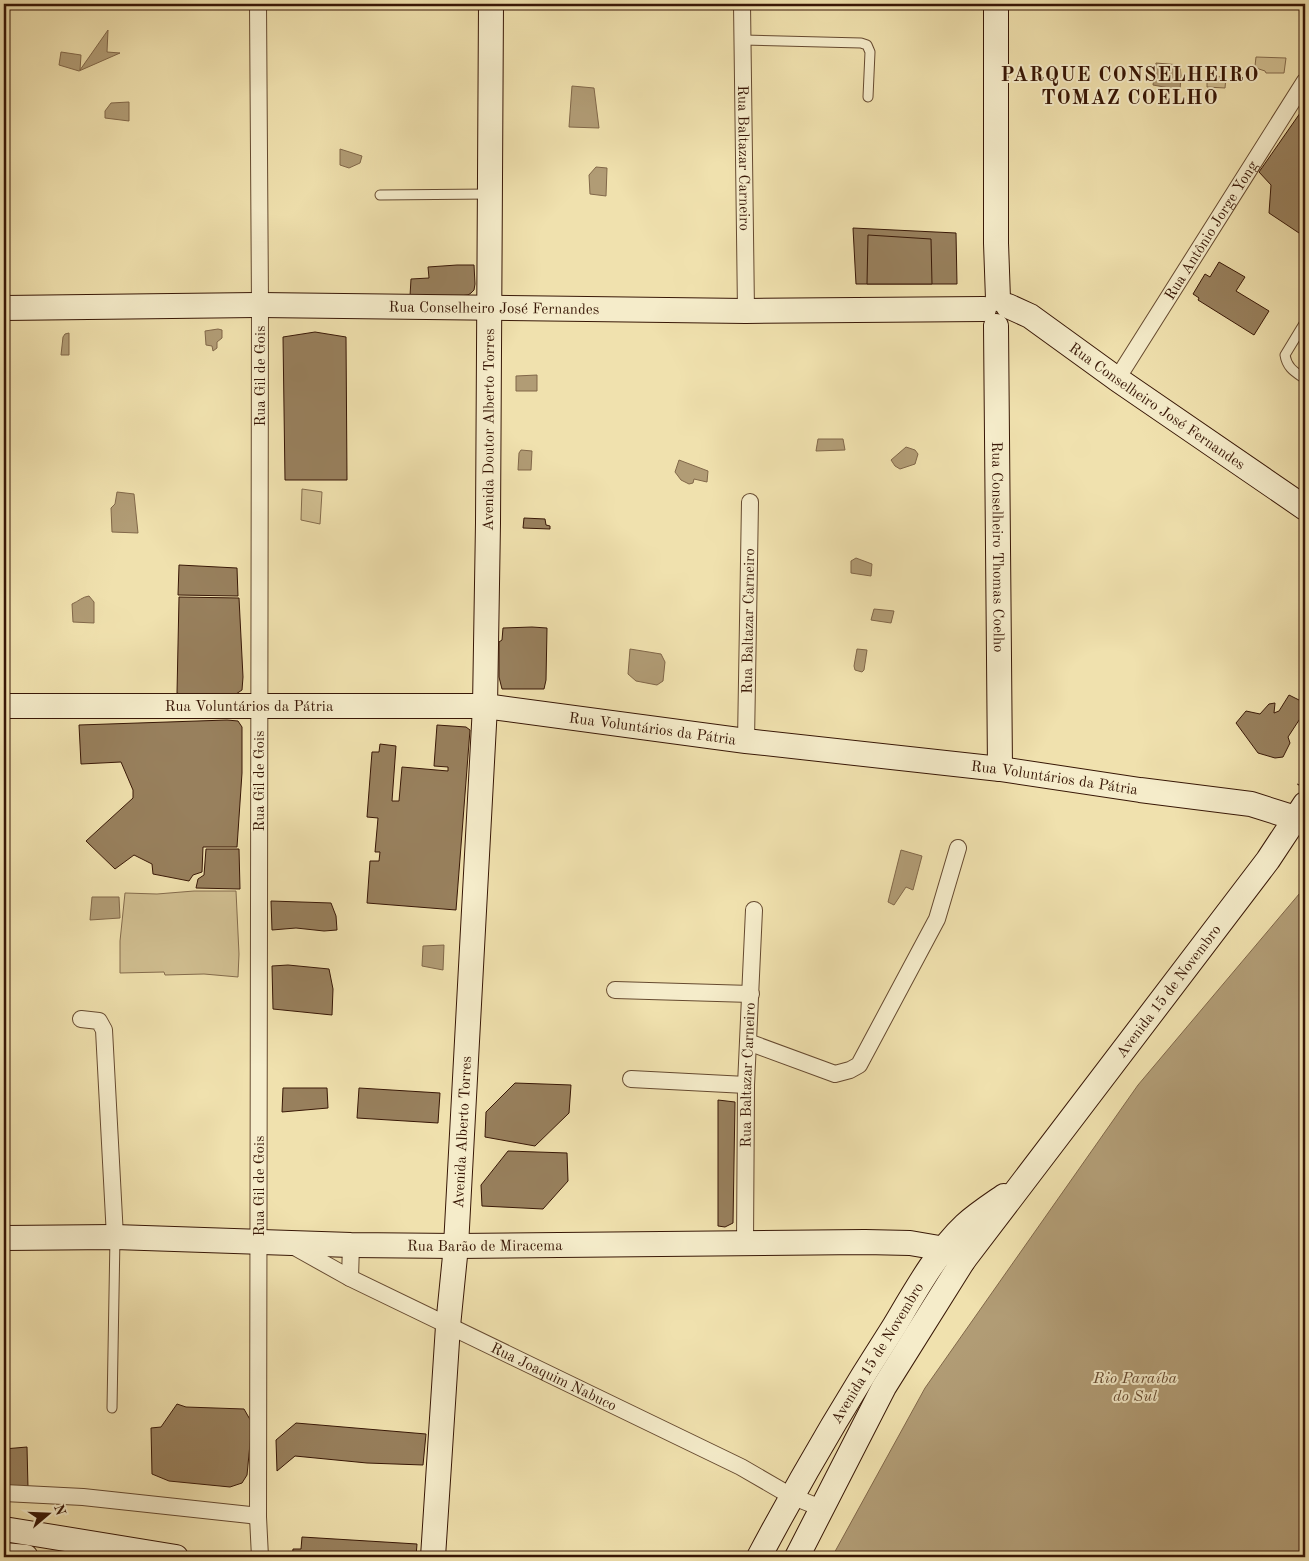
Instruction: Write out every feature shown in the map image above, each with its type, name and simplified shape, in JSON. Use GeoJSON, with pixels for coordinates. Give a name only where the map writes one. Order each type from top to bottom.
{"type":"FeatureCollection","features":[{"type":"Feature","properties":{"kind":"main road","name":"Avenida Doutor Alberto Torres"},"geometry":{"type":"LineString","coordinates":[[485,706],[491,4]]}},
{"type":"Feature","properties":{"kind":"main road","name":"Rua Conselheiro Thomas Coelho"},"geometry":{"type":"LineString","coordinates":[[996,4],[996,310],[1000,769]]}},
{"type":"Feature","properties":{"kind":"main road","name":"Rua Conselheiro José Fernandes"},"geometry":{"type":"LineString","coordinates":[[4,308],[260,305],[746,311],[996,310],[1030,316],[1117,380],[1305,508]]}},
{"type":"Feature","properties":{"kind":"main road","name":"Rua Voluntários da Pátria"},"geometry":{"type":"LineString","coordinates":[[4,706],[485,706],[746,741],[1000,769],[1300,811]]}},
{"type":"Feature","properties":{"kind":"main road","name":"Avenida Alberto Torres"},"geometry":{"type":"LineString","coordinates":[[433,1557],[448,1326],[456,1246],[485,706]]}},
{"type":"Feature","properties":{"kind":"main road","name":"Avenida 15 de Novembro"},"geometry":{"type":"LineString","coordinates":[[759,1557],[791,1496],[845,1403],[920,1284],[954,1255],[1029,1176],[1268,860],[1300,811]]}},
{"type":"Feature","properties":{"kind":"main road","name":"Rua Barão de Miracema"},"geometry":{"type":"LineString","coordinates":[[4,1238],[115,1237],[351,1246],[866,1242],[910,1243],[954,1255]]}},
{"type":"Feature","properties":{"kind":"main road","name":"Avenida 15 de Novembro"},"geometry":{"type":"LineString","coordinates":[[797,1557],[954,1255]]}},
{"type":"Feature","properties":{"kind":"main road"},"geometry":{"type":"LineString","coordinates":[[4,1529],[176,1557]]}},
{"type":"Feature","properties":{"kind":"main road"},"geometry":{"type":"LineString","coordinates":[[4,1555],[26,1557]]}},
{"type":"Feature","properties":{"kind":"street","name":"Rua Gil de Gois"},"geometry":{"type":"LineString","coordinates":[[258,4],[260,305],[258,1517],[260,1557]]}},
{"type":"Feature","properties":{"kind":"street","name":"Rua Baltazar Carneiro"},"geometry":{"type":"LineString","coordinates":[[742,4],[746,311]]}},
{"type":"Feature","properties":{"kind":"street","name":"Rua Antônio Jorge Yong"},"geometry":{"type":"LineString","coordinates":[[1117,380],[1305,81]]}},
{"type":"Feature","properties":{"kind":"street","name":"Rua Baltazar Carneiro"},"geometry":{"type":"LineString","coordinates":[[746,741],[750,502]]}},
{"type":"Feature","properties":{"kind":"street"},"geometry":{"type":"LineString","coordinates":[[748,1042],[835,1074],[850,1070],[859,1065],[937,919],[958,848]]}},
{"type":"Feature","properties":{"kind":"street","name":"Rua Baltazar Carneiro"},"geometry":{"type":"LineString","coordinates":[[745,1243],[746,1085],[754,910]]}},
{"type":"Feature","properties":{"kind":"street"},"geometry":{"type":"LineString","coordinates":[[615,990],[751,994]]}},
{"type":"Feature","properties":{"kind":"street"},"geometry":{"type":"LineString","coordinates":[[81,1018],[99,1021],[104,1030],[115,1237]]}},
{"type":"Feature","properties":{"kind":"street"},"geometry":{"type":"LineString","coordinates":[[631,1079],[746,1085]]}},
{"type":"Feature","properties":{"kind":"street","name":"Rua Joaquim Nabuco"},"geometry":{"type":"LineString","coordinates":[[286,1243],[350,1278],[741,1467],[791,1496],[821,1508]]}},
{"type":"Feature","properties":{"kind":"street"},"geometry":{"type":"LineString","coordinates":[[350,1278],[351,1246]]}},
{"type":"Feature","properties":{"kind":"street"},"geometry":{"type":"LineString","coordinates":[[4,1493],[83,1497],[258,1517]]}},
{"type":"Feature","properties":{"kind":"lane"},"geometry":{"type":"LineString","coordinates":[[743,40],[861,43],[867,45],[870,52],[868,97]]}},
{"type":"Feature","properties":{"kind":"lane"},"geometry":{"type":"LineString","coordinates":[[380,195],[490,194]]}},
{"type":"Feature","properties":{"kind":"lane"},"geometry":{"type":"LineString","coordinates":[[1305,322],[1285,355],[1291,370],[1305,379]]}},
{"type":"Feature","properties":{"kind":"lane"},"geometry":{"type":"LineString","coordinates":[[112,1408],[115,1237]]}},
{"type":"Feature","properties":{"kind":"shaded area"},"geometry":{"type":"Polygon","coordinates":[[[1256,57],[1286,58],[1284,73],[1266,73],[1259,69],[1255,66],[1256,57]]]}},
{"type":"Feature","properties":{"kind":"shaded area"},"geometry":{"type":"Polygon","coordinates":[[[1207,76],[1226,77],[1225,88],[1207,87],[1207,76]]]}},
{"type":"Feature","properties":{"kind":"shaded area"},"geometry":{"type":"Polygon","coordinates":[[[302,489],[322,492],[320,524],[301,520],[302,489]]]}},
{"type":"Feature","properties":{"kind":"shaded area"},"geometry":{"type":"Polygon","coordinates":[[[194,891],[236,891],[239,954],[238,977],[204,974],[165,975],[164,972],[120,973],[120,941],[125,893],[157,894],[194,891]]]}},
{"type":"Feature","properties":{"kind":"water"},"geometry":{"type":"Polygon","coordinates":[[[108,30],[107,52],[120,53],[79,71],[59,65],[61,52],[81,55],[80,70],[108,30]]]}},
{"type":"Feature","properties":{"kind":"water"},"geometry":{"type":"Polygon","coordinates":[[[1156,63],[1180,65],[1180,90],[1153,85],[1156,63]]]}},
{"type":"Feature","properties":{"kind":"water"},"geometry":{"type":"Polygon","coordinates":[[[572,86],[594,88],[599,128],[569,127],[572,86]]]}},
{"type":"Feature","properties":{"kind":"water"},"geometry":{"type":"Polygon","coordinates":[[[129,102],[129,121],[105,118],[105,111],[111,103],[129,102]]]}},
{"type":"Feature","properties":{"kind":"water"},"geometry":{"type":"Polygon","coordinates":[[[340,149],[362,156],[360,163],[349,168],[340,165],[340,149]]]}},
{"type":"Feature","properties":{"kind":"water"},"geometry":{"type":"Polygon","coordinates":[[[596,167],[607,168],[606,196],[590,194],[589,175],[596,167]]]}},
{"type":"Feature","properties":{"kind":"water"},"geometry":{"type":"Polygon","coordinates":[[[222,330],[222,338],[217,342],[217,348],[213,351],[212,346],[206,345],[205,331],[222,330]]]}},
{"type":"Feature","properties":{"kind":"water"},"geometry":{"type":"Polygon","coordinates":[[[69,333],[69,355],[61,355],[63,337],[69,333]]]}},
{"type":"Feature","properties":{"kind":"water"},"geometry":{"type":"Polygon","coordinates":[[[537,375],[537,391],[516,391],[516,376],[537,375]]]}},
{"type":"Feature","properties":{"kind":"water"},"geometry":{"type":"Polygon","coordinates":[[[818,439],[843,439],[845,450],[816,451],[818,439]]]}},
{"type":"Feature","properties":{"kind":"water"},"geometry":{"type":"Polygon","coordinates":[[[906,447],[915,450],[918,454],[915,464],[900,469],[891,460],[906,447]]]}},
{"type":"Feature","properties":{"kind":"water"},"geometry":{"type":"Polygon","coordinates":[[[521,450],[532,451],[531,470],[518,470],[519,453],[521,450]]]}},
{"type":"Feature","properties":{"kind":"water"},"geometry":{"type":"Polygon","coordinates":[[[679,460],[708,471],[707,482],[694,479],[693,483],[689,484],[681,480],[675,472],[679,460]]]}},
{"type":"Feature","properties":{"kind":"water"},"geometry":{"type":"Polygon","coordinates":[[[117,492],[134,494],[138,533],[112,532],[111,508],[115,504],[117,492]]]}},
{"type":"Feature","properties":{"kind":"water"},"geometry":{"type":"Polygon","coordinates":[[[856,558],[872,564],[871,576],[851,573],[851,561],[856,558]]]}},
{"type":"Feature","properties":{"kind":"water"},"geometry":{"type":"Polygon","coordinates":[[[89,596],[94,602],[94,623],[73,622],[72,604],[89,596]]]}},
{"type":"Feature","properties":{"kind":"water"},"geometry":{"type":"Polygon","coordinates":[[[874,609],[894,611],[891,623],[871,620],[874,609]]]}},
{"type":"Feature","properties":{"kind":"water"},"geometry":{"type":"Polygon","coordinates":[[[630,649],[661,654],[665,662],[663,681],[657,685],[636,681],[628,674],[630,649]]]}},
{"type":"Feature","properties":{"kind":"water"},"geometry":{"type":"Polygon","coordinates":[[[857,649],[867,650],[864,670],[862,672],[855,670],[854,666],[857,649]]]}},
{"type":"Feature","properties":{"kind":"water"},"geometry":{"type":"Polygon","coordinates":[[[901,850],[922,856],[913,890],[906,887],[894,905],[888,902],[901,850]]]}},
{"type":"Feature","properties":{"kind":"water","name":"Rio Paraíba do Sul"},"geometry":{"type":"Polygon","coordinates":[[[1305,887],[1305,1557],[832,1557],[925,1388],[1138,1085],[1305,887]]]}},
{"type":"Feature","properties":{"kind":"water"},"geometry":{"type":"Polygon","coordinates":[[[92,897],[119,897],[120,918],[90,920],[92,897]]]}},
{"type":"Feature","properties":{"kind":"water"},"geometry":{"type":"Polygon","coordinates":[[[444,945],[443,970],[422,966],[423,946],[444,945]]]}},
{"type":"Feature","properties":{"kind":"building"},"geometry":{"type":"Polygon","coordinates":[[[1305,106],[1305,237],[1269,213],[1271,185],[1259,172],[1305,106]]]}},
{"type":"Feature","properties":{"kind":"building"},"geometry":{"type":"Polygon","coordinates":[[[853,228],[956,233],[957,284],[856,284],[853,228]]]}},
{"type":"Feature","properties":{"kind":"building"},"geometry":{"type":"Polygon","coordinates":[[[868,235],[931,239],[932,284],[867,284],[868,235]]]}},
{"type":"Feature","properties":{"kind":"building"},"geometry":{"type":"Polygon","coordinates":[[[1219,262],[1245,277],[1236,291],[1269,311],[1254,335],[1198,300],[1199,298],[1193,294],[1205,274],[1210,277],[1219,262]]]}},
{"type":"Feature","properties":{"kind":"building"},"geometry":{"type":"Polygon","coordinates":[[[474,265],[474,290],[468,295],[441,298],[410,296],[411,279],[429,278],[428,267],[474,265]]]}},
{"type":"Feature","properties":{"kind":"building"},"geometry":{"type":"Polygon","coordinates":[[[315,332],[346,337],[347,480],[285,480],[283,337],[315,332]]]}},
{"type":"Feature","properties":{"kind":"building"},"geometry":{"type":"Polygon","coordinates":[[[524,518],[545,519],[546,525],[550,526],[550,529],[523,528],[524,518]]]}},
{"type":"Feature","properties":{"kind":"building"},"geometry":{"type":"Polygon","coordinates":[[[179,565],[237,568],[238,596],[178,595],[179,565]]]}},
{"type":"Feature","properties":{"kind":"building"},"geometry":{"type":"Polygon","coordinates":[[[179,597],[239,598],[243,677],[242,690],[236,694],[187,696],[177,693],[179,597]]]}},
{"type":"Feature","properties":{"kind":"building"},"geometry":{"type":"Polygon","coordinates":[[[503,628],[547,628],[546,680],[544,689],[502,689],[499,677],[499,642],[502,640],[503,628]]]}},
{"type":"Feature","properties":{"kind":"building"},"geometry":{"type":"Polygon","coordinates":[[[1289,695],[1305,703],[1305,711],[1288,737],[1290,743],[1283,757],[1275,758],[1258,753],[1236,723],[1246,711],[1260,714],[1269,704],[1275,703],[1274,713],[1279,711],[1289,695]]]}},
{"type":"Feature","properties":{"kind":"building"},"geometry":{"type":"Polygon","coordinates":[[[238,721],[242,727],[242,773],[237,847],[203,847],[202,872],[193,875],[189,881],[153,874],[152,864],[134,855],[115,869],[86,841],[133,798],[133,790],[121,762],[81,764],[79,725],[238,721]]]}},
{"type":"Feature","properties":{"kind":"building"},"geometry":{"type":"Polygon","coordinates":[[[437,725],[466,727],[470,730],[456,910],[367,903],[370,861],[379,861],[380,852],[375,852],[378,818],[367,817],[372,752],[379,752],[380,744],[396,746],[392,801],[399,801],[402,767],[448,771],[448,767],[434,766],[437,725]]]}},
{"type":"Feature","properties":{"kind":"building"},"geometry":{"type":"Polygon","coordinates":[[[206,849],[239,849],[240,889],[196,888],[198,879],[204,875],[206,849]]]}},
{"type":"Feature","properties":{"kind":"building"},"geometry":{"type":"Polygon","coordinates":[[[271,901],[331,903],[336,916],[337,930],[324,931],[296,928],[272,930],[271,901]]]}},
{"type":"Feature","properties":{"kind":"building"},"geometry":{"type":"Polygon","coordinates":[[[288,965],[329,969],[333,989],[332,1015],[273,1009],[272,966],[288,965]]]}},
{"type":"Feature","properties":{"kind":"building"},"geometry":{"type":"Polygon","coordinates":[[[515,1083],[571,1085],[569,1113],[535,1146],[485,1137],[486,1112],[515,1083]]]}},
{"type":"Feature","properties":{"kind":"building"},"geometry":{"type":"Polygon","coordinates":[[[283,1088],[327,1088],[328,1108],[282,1112],[283,1088]]]}},
{"type":"Feature","properties":{"kind":"building"},"geometry":{"type":"Polygon","coordinates":[[[359,1088],[440,1093],[438,1123],[357,1118],[359,1088]]]}},
{"type":"Feature","properties":{"kind":"building"},"geometry":{"type":"Polygon","coordinates":[[[718,1100],[735,1102],[733,1223],[725,1227],[718,1226],[718,1100]]]}},
{"type":"Feature","properties":{"kind":"building"},"geometry":{"type":"Polygon","coordinates":[[[508,1151],[567,1153],[568,1181],[543,1209],[482,1206],[481,1185],[508,1151]]]}},
{"type":"Feature","properties":{"kind":"building"},"geometry":{"type":"Polygon","coordinates":[[[177,1404],[186,1407],[244,1409],[252,1423],[247,1475],[242,1483],[230,1487],[169,1481],[152,1474],[151,1428],[161,1427],[177,1404]]]}},
{"type":"Feature","properties":{"kind":"building"},"geometry":{"type":"Polygon","coordinates":[[[296,1423],[426,1434],[423,1465],[367,1463],[295,1456],[277,1471],[276,1440],[296,1423]]]}},
{"type":"Feature","properties":{"kind":"building"},"geometry":{"type":"Polygon","coordinates":[[[27,1447],[28,1488],[4,1488],[4,1449],[27,1447]]]}},
{"type":"Feature","properties":{"kind":"building"},"geometry":{"type":"Polygon","coordinates":[[[302,1537],[417,1544],[416,1557],[292,1557],[293,1549],[301,1549],[302,1537]]]}},
{"type":"Feature","properties":{"kind":"district","name":"PARQUE CONSELHEIRO TOMAZ COELHO"},"geometry":{"type":"Point","coordinates":[1130,86]}}]}
